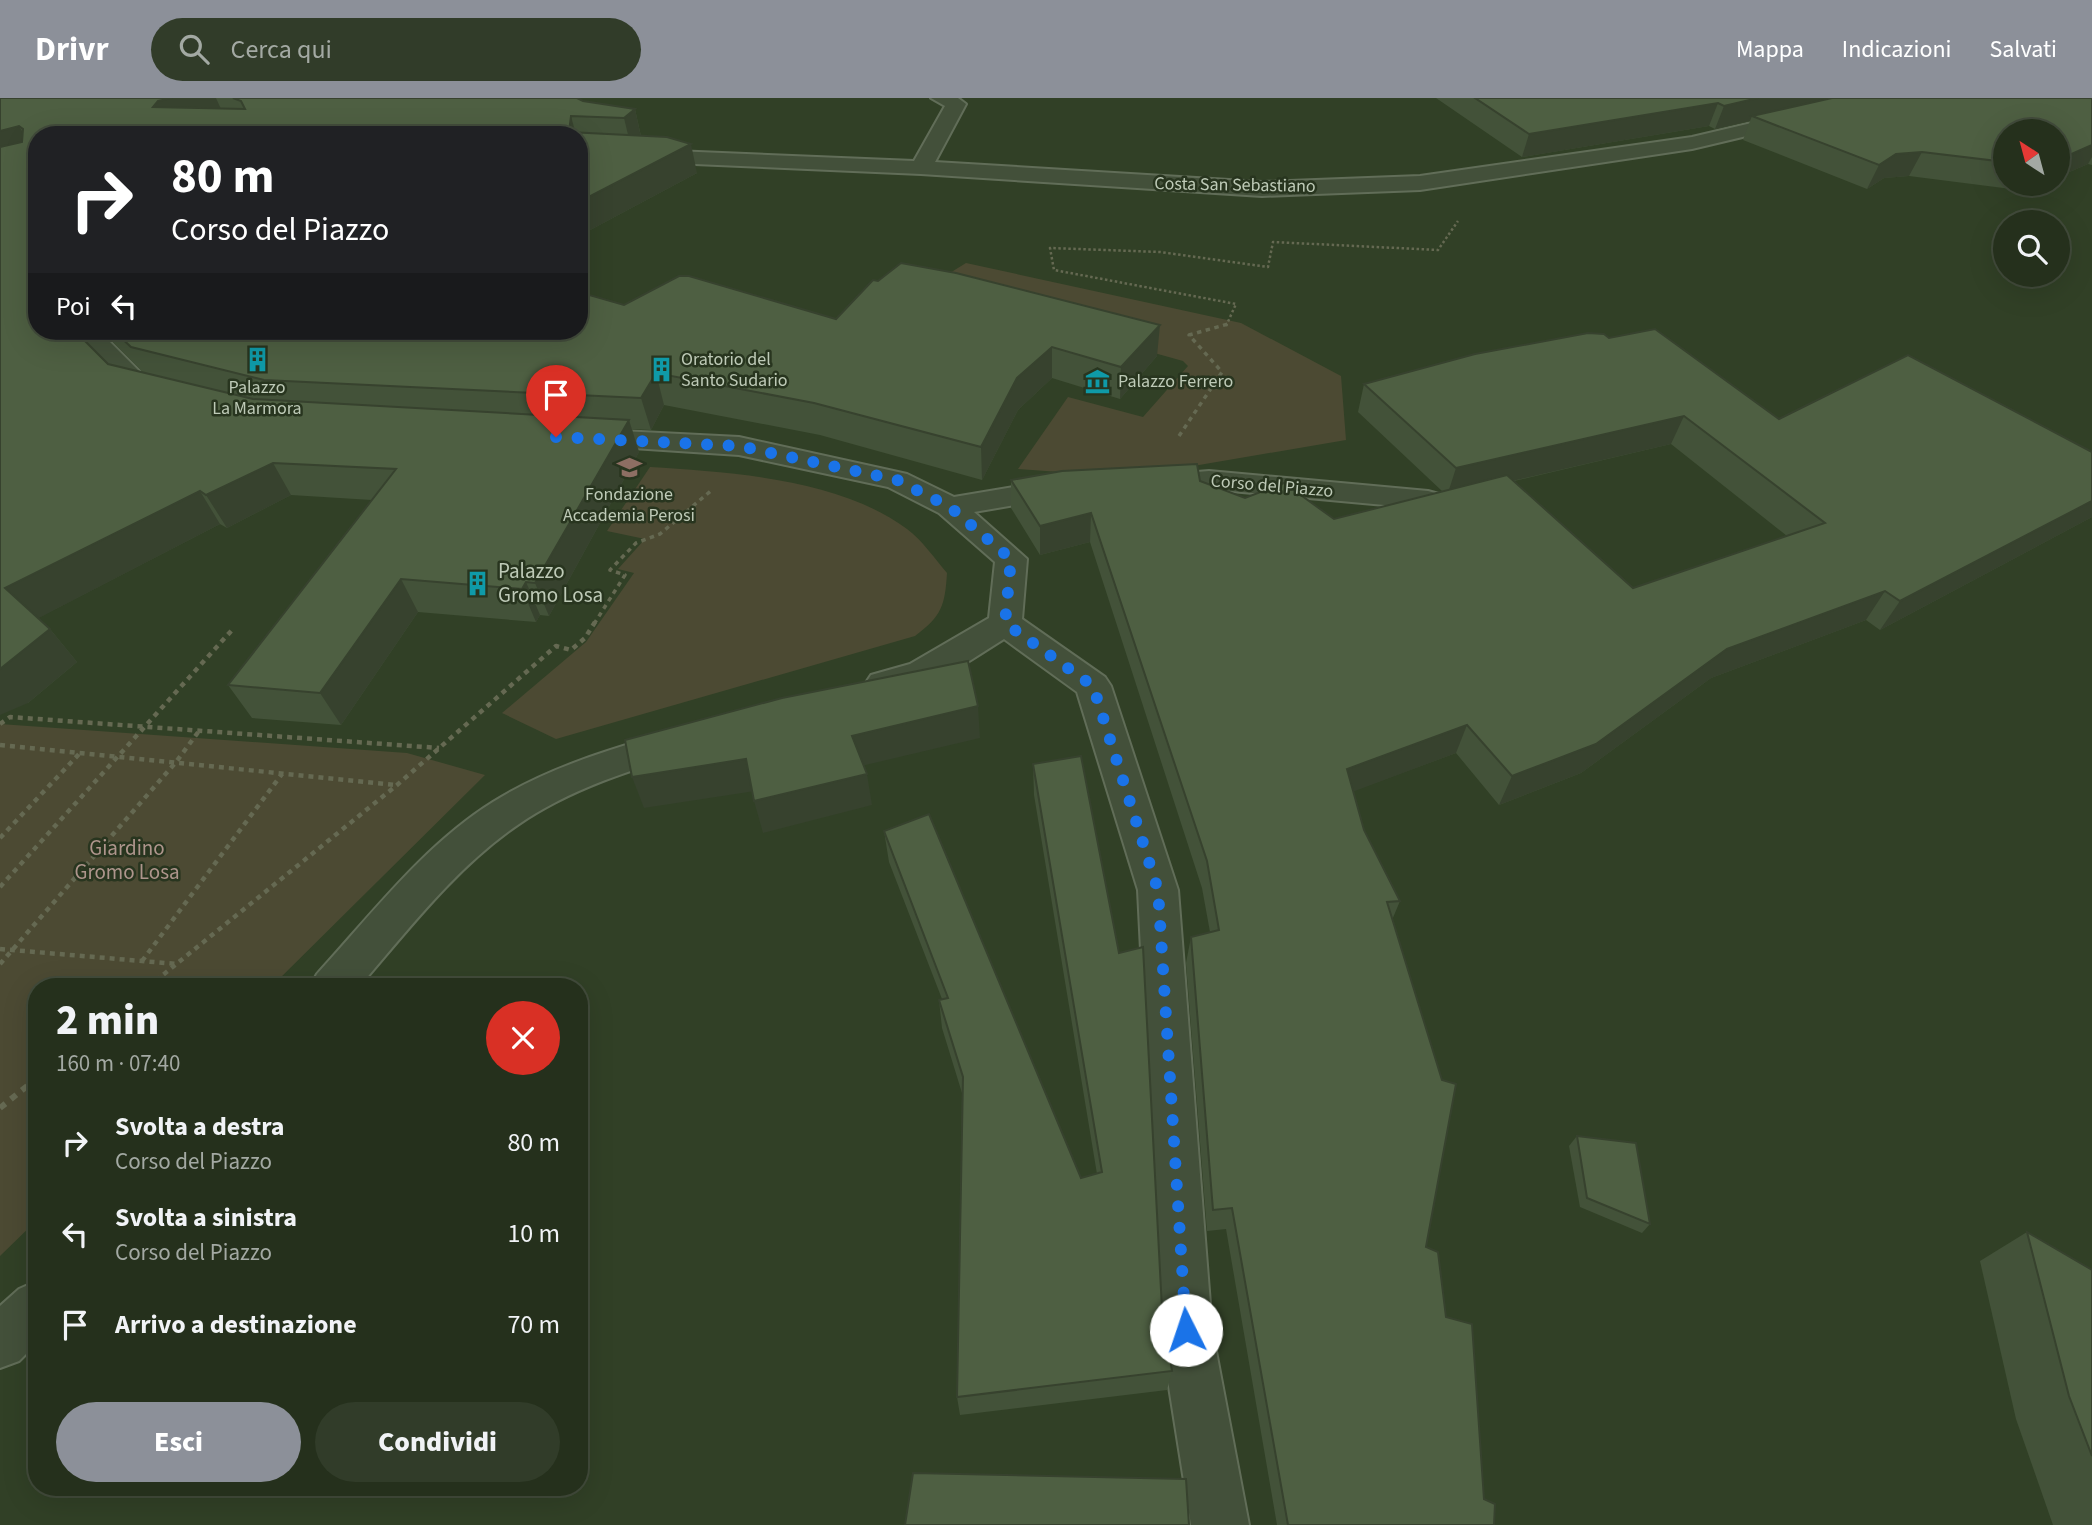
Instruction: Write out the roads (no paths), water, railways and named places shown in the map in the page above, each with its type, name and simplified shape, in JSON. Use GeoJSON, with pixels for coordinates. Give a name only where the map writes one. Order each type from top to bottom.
{"type":"FeatureCollection","features":[{"type":"Feature","properties":{"kind":"street"},"geometry":{"type":"LineString","coordinates":[[920,169],[956,104],[941,98]]}},
{"type":"Feature","properties":{"kind":"street","name":"Costa San Sebastiano"},"geometry":{"type":"LineString","coordinates":[[588,153],[1262,189],[1420,183],[1692,143],[1883,98]]}},
{"type":"Feature","properties":{"kind":"street"},"geometry":{"type":"LineString","coordinates":[[91,340],[139,387],[190,400]]}},
{"type":"Feature","properties":{"kind":"street"},"geometry":{"type":"LineString","coordinates":[[558,437],[739,446],[897,480],[950,507],[1011,559],[1005,623]]}},
{"type":"Feature","properties":{"kind":"street","name":"Corso del Piazzo"},"geometry":{"type":"LineString","coordinates":[[1135,484],[1209,480],[1428,500]]}},
{"type":"Feature","properties":{"kind":"street"},"geometry":{"type":"LineString","coordinates":[[950,507],[1086,487]]}},
{"type":"Feature","properties":{"kind":"street"},"geometry":{"type":"LineString","coordinates":[[855,692],[922,673],[1005,623]]}},
{"type":"Feature","properties":{"kind":"street"},"geometry":{"type":"LineString","coordinates":[[1005,623],[1093,686],[1158,890],[1186,1330],[1220,1525]]}},
{"type":"Feature","properties":{"kind":"street"},"geometry":{"type":"LineString","coordinates":[[340,978],[461,847],[531,797],[630,757],[709,734]]}},
{"type":"Feature","properties":{"kind":"street"},"geometry":{"type":"LineString","coordinates":[[0,1342],[28,1316]]}},
{"type":"Feature","properties":{"kind":"place","name":"Palazzo La Marmora"},"geometry":{"type":"Point","coordinates":[257,360]}},
{"type":"Feature","properties":{"kind":"place","name":"Oratorio del Santo Sudario"},"geometry":{"type":"Point","coordinates":[661,369]}},
{"type":"Feature","properties":{"kind":"place","name":"Palazzo Ferrero"},"geometry":{"type":"Point","coordinates":[1098,381]}},
{"type":"Feature","properties":{"kind":"place","name":"Fondazione Accademia Perosi"},"geometry":{"type":"Point","coordinates":[629,467]}},
{"type":"Feature","properties":{"kind":"place","name":"Palazzo Gromo Losa"},"geometry":{"type":"Point","coordinates":[478,583]}},
{"type":"Feature","properties":{"kind":"park label","name":"Giardino Gromo Losa"},"geometry":{"type":"Point","coordinates":[127,860]}}]}
